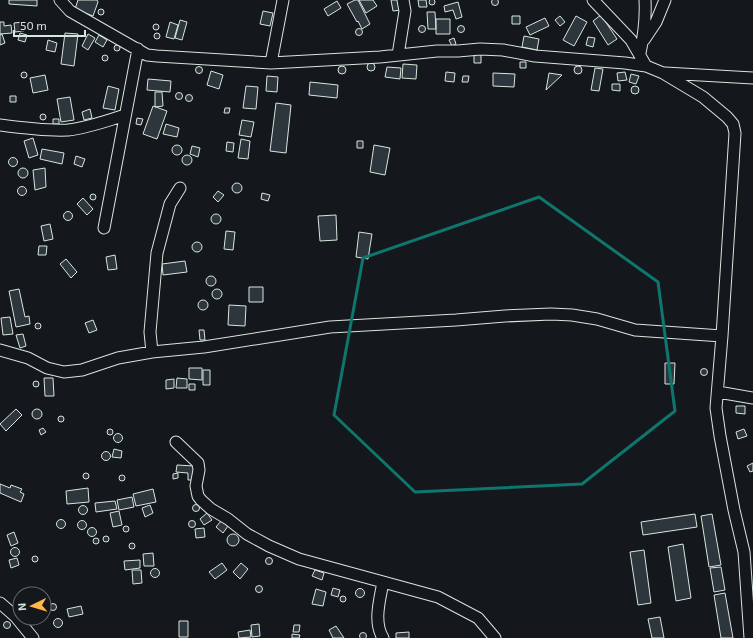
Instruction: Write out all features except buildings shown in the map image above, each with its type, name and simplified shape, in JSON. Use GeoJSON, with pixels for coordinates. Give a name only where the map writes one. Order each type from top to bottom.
{"type":"FeatureCollection","features":[{"type":"Feature","properties":{"kind":"street"},"geometry":{"type":"LineString","coordinates":[[60,0],[70,11],[147,54],[157,56],[271,63],[480,49],[502,50],[535,56],[625,63],[646,66],[663,73],[703,97],[727,117],[735,132],[716,408],[734,510],[744,552],[751,599],[750,638]]}},
{"type":"Feature","properties":{"kind":"street"},"geometry":{"type":"LineString","coordinates":[[271,63],[283,0]]}},
{"type":"Feature","properties":{"kind":"street"},"geometry":{"type":"LineString","coordinates":[[398,55],[405,11],[403,0]]}},
{"type":"Feature","properties":{"kind":"street"},"geometry":{"type":"LineString","coordinates":[[593,0],[615,25],[631,40],[640,53],[646,66]]}},
{"type":"Feature","properties":{"kind":"street"},"geometry":{"type":"LineString","coordinates":[[640,53],[646,15],[644,0]]}},
{"type":"Feature","properties":{"kind":"street"},"geometry":{"type":"LineString","coordinates":[[643,41],[656,22],[665,0]]}},
{"type":"Feature","properties":{"kind":"street"},"geometry":{"type":"LineString","coordinates":[[104,228],[138,49]]}},
{"type":"Feature","properties":{"kind":"street"},"geometry":{"type":"LineString","coordinates":[[663,73],[753,78]]}},
{"type":"Feature","properties":{"kind":"street"},"geometry":{"type":"LineString","coordinates":[[0,125],[69,130],[100,123],[125,115]]}},
{"type":"Feature","properties":{"kind":"street"},"geometry":{"type":"LineString","coordinates":[[152,352],[150,332],[157,253],[170,204],[180,188]]}},
{"type":"Feature","properties":{"kind":"street"},"geometry":{"type":"LineString","coordinates":[[0,350],[28,358],[47,368],[64,372],[82,370],[118,358],[152,352],[204,346],[330,327],[544,315],[572,315],[596,319],[635,330],[722,336]]}},
{"type":"Feature","properties":{"kind":"street"},"geometry":{"type":"LineString","coordinates":[[718,392],[753,398]]}},
{"type":"Feature","properties":{"kind":"street"},"geometry":{"type":"LineString","coordinates":[[176,442],[198,463],[199,470],[196,486],[198,496],[201,500],[211,509],[228,519],[247,534],[269,546],[299,559],[438,597],[458,606],[478,618],[495,638]]}},
{"type":"Feature","properties":{"kind":"street"},"geometry":{"type":"LineString","coordinates":[[382,638],[377,614],[383,582]]}},
{"type":"Feature","properties":{"kind":"street"},"geometry":{"type":"LineString","coordinates":[[0,603],[15,616],[33,638]]}},
{"type":"Feature","properties":{"kind":"highlighted area"},"geometry":{"type":"Polygon","coordinates":[[[539,197],[658,282],[675,411],[582,484],[415,492],[334,415],[363,258],[539,197]]]}}]}
